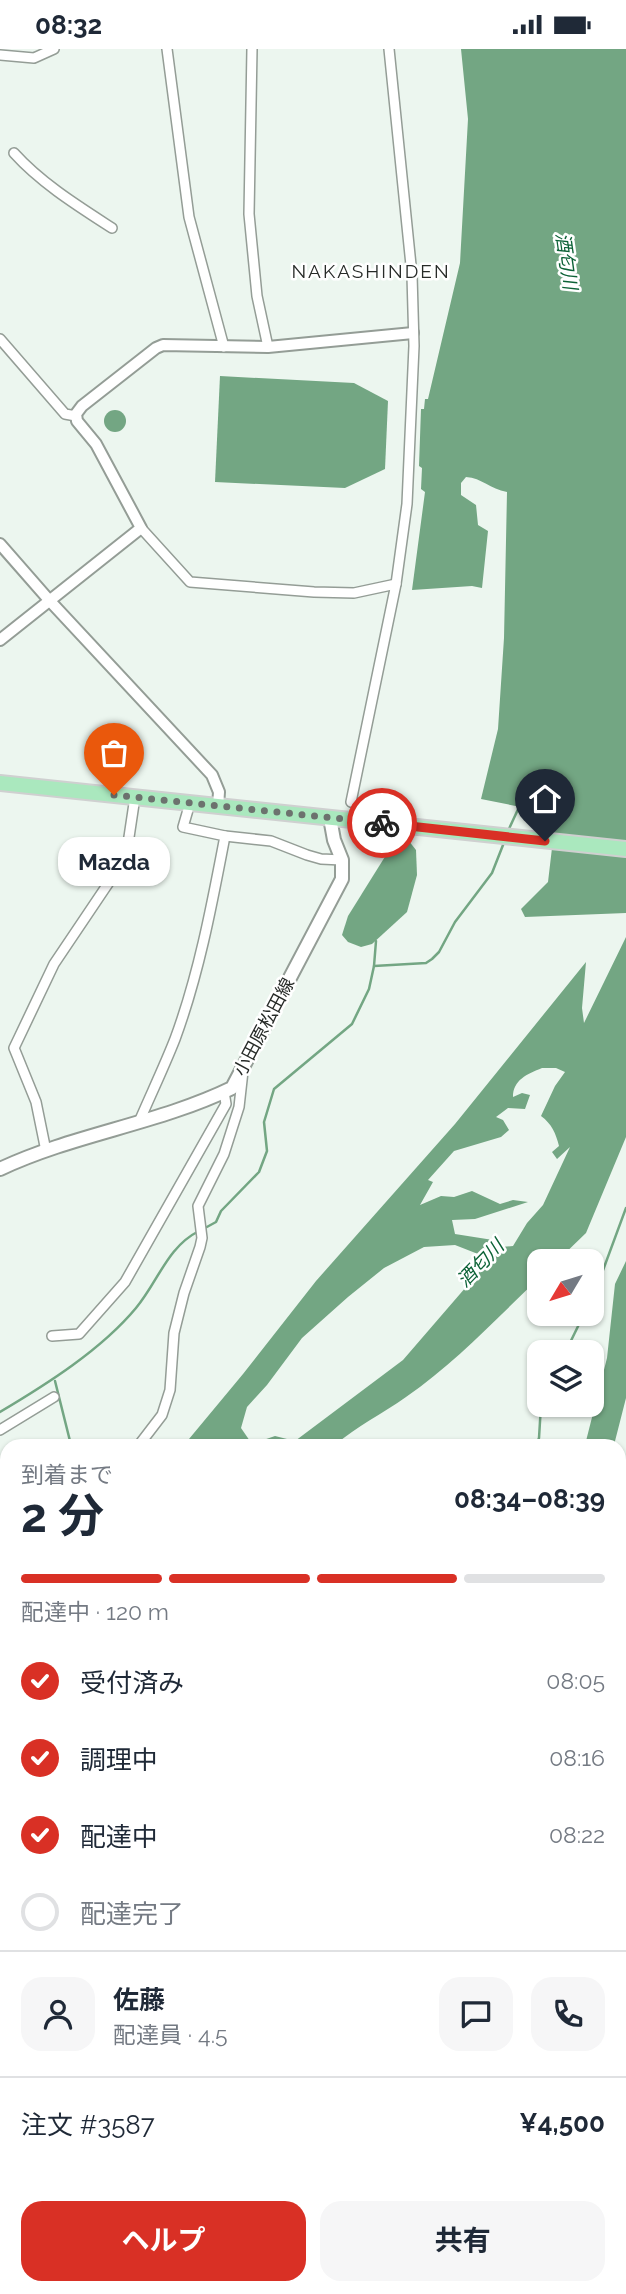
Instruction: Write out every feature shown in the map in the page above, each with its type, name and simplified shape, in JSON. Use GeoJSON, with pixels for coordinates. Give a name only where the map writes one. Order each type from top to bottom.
{"type":"FeatureCollection","features":[{"type":"Feature","properties":{"kind":"highway"},"geometry":{"type":"LineString","coordinates":[[0,783],[626,849]]}},
{"type":"Feature","properties":{"kind":"main road","name":"小田原松田線"},"geometry":{"type":"LineString","coordinates":[[0,1169],[232,1089],[342,879],[342,860],[334,840],[330,818]]}},
{"type":"Feature","properties":{"kind":"street"},"geometry":{"type":"LineString","coordinates":[[0,55],[33,58],[54,49]]}},
{"type":"Feature","properties":{"kind":"street"},"geometry":{"type":"LineString","coordinates":[[167,49],[188,217],[224,347]]}},
{"type":"Feature","properties":{"kind":"street"},"geometry":{"type":"LineString","coordinates":[[252,49],[249,214],[257,296],[268,347]]}},
{"type":"Feature","properties":{"kind":"street"},"geometry":{"type":"LineString","coordinates":[[351,802],[396,584],[407,504],[414,346],[412,275],[389,49]]}},
{"type":"Feature","properties":{"kind":"street"},"geometry":{"type":"LineString","coordinates":[[14,153],[32,171],[77,206],[112,228]]}},
{"type":"Feature","properties":{"kind":"street"},"geometry":{"type":"LineString","coordinates":[[396,584],[354,593],[190,582],[141,528],[96,444],[76,416],[82,406],[163,345],[268,347],[412,333]]}},
{"type":"Feature","properties":{"kind":"street"},"geometry":{"type":"LineString","coordinates":[[0,339],[65,414],[76,416]]}},
{"type":"Feature","properties":{"kind":"street"},"geometry":{"type":"LineString","coordinates":[[0,640],[141,528]]}},
{"type":"Feature","properties":{"kind":"street"},"geometry":{"type":"LineString","coordinates":[[0,544],[212,775],[219,792],[218,807]]}},
{"type":"Feature","properties":{"kind":"street"},"geometry":{"type":"LineString","coordinates":[[46,1151],[36,1101],[13,1048],[54,964],[126,857],[135,797]]}},
{"type":"Feature","properties":{"kind":"street"},"geometry":{"type":"LineString","coordinates":[[190,803],[183,827],[225,837],[271,841],[321,859],[342,860]]}},
{"type":"Feature","properties":{"kind":"street"},"geometry":{"type":"LineString","coordinates":[[139,1122],[184,1011],[207,926],[225,837]]}},
{"type":"Feature","properties":{"kind":"street"},"geometry":{"type":"LineString","coordinates":[[144,1439],[162,1415],[170,1390],[174,1333],[202,1238],[198,1206],[224,1154],[239,1107],[243,1068]]}},
{"type":"Feature","properties":{"kind":"street"},"geometry":{"type":"LineString","coordinates":[[52,1336],[79,1334],[125,1282],[226,1104],[225,1092]]}},
{"type":"Feature","properties":{"kind":"street"},"geometry":{"type":"LineString","coordinates":[[0,1430],[54,1397]]}},
{"type":"Feature","properties":{"kind":"water","name":"酒匂川"},"geometry":{"type":"Polygon","coordinates":[[[461,49],[626,49],[626,913],[525,917],[521,909],[548,882],[556,814],[481,799],[498,729],[504,638],[507,492],[472,478],[466,477],[461,483],[461,495],[476,505],[478,525],[488,531],[482,588],[472,586],[412,590],[425,492],[421,489],[422,468],[419,466],[421,409],[424,409],[425,399],[428,399],[460,263],[468,119],[461,49]]]}},
{"type":"Feature","properties":{"kind":"water"},"geometry":{"type":"Polygon","coordinates":[[[220,376],[354,383],[388,401],[385,469],[345,488],[215,482],[220,376]]]}},
{"type":"Feature","properties":{"kind":"water"},"geometry":{"type":"Polygon","coordinates":[[[111,410],[119,410],[126,417],[126,425],[119,432],[111,432],[104,425],[104,417],[111,410]]]}},
{"type":"Feature","properties":{"kind":"water"},"geometry":{"type":"Polygon","coordinates":[[[401,831],[416,850],[417,875],[407,912],[372,944],[361,947],[348,942],[342,935],[348,916],[401,831]]]}},
{"type":"Feature","properties":{"kind":"water","name":"酒匂川"},"geometry":{"type":"Polygon","coordinates":[[[626,937],[626,1137],[586,1233],[569,1249],[527,1249],[527,1290],[441,1370],[343,1439],[298,1439],[403,1360],[479,1273],[478,1254],[455,1245],[424,1247],[384,1268],[302,1338],[247,1407],[241,1428],[249,1439],[189,1439],[316,1281],[455,1124],[586,962],[582,1008],[584,1023],[626,937]],[[542,1068],[518,1082],[513,1097],[522,1093],[530,1095],[525,1109],[508,1108],[496,1117],[503,1120],[509,1130],[501,1137],[454,1151],[428,1180],[433,1182],[420,1205],[441,1196],[454,1197],[472,1191],[500,1204],[513,1200],[528,1202],[475,1219],[452,1220],[455,1234],[493,1240],[500,1247],[513,1246],[527,1223],[543,1205],[570,1147],[557,1159],[552,1152],[559,1146],[556,1137],[551,1126],[541,1116],[565,1072],[556,1068],[542,1068]]]}},
{"type":"Feature","properties":{"kind":"water"},"geometry":{"type":"Polygon","coordinates":[[[626,1261],[626,1398],[616,1439],[587,1439],[592,1417],[604,1417],[604,1370],[615,1284],[626,1261]]]}},
{"type":"Feature","properties":{"kind":"water"},"geometry":{"type":"Polygon","coordinates":[[[275,1436],[287,1439],[266,1439],[275,1436]]]}},
{"type":"Feature","properties":{"kind":"waterway"},"geometry":{"type":"LineString","coordinates":[[508,831],[520,805]]}},
{"type":"Feature","properties":{"kind":"waterway"},"geometry":{"type":"LineString","coordinates":[[205,1228],[216,1222],[221,1211],[259,1172],[267,1151],[264,1122],[274,1089],[352,1024],[369,989],[374,966],[426,963],[439,952],[455,922],[492,873],[505,840]]}},
{"type":"Feature","properties":{"kind":"waterway"},"geometry":{"type":"LineString","coordinates":[[374,966],[376,941]]}},
{"type":"Feature","properties":{"kind":"waterway"},"geometry":{"type":"LineString","coordinates":[[604,1268],[626,1208]]}},
{"type":"Feature","properties":{"kind":"waterway"},"geometry":{"type":"LineString","coordinates":[[0,1412],[54,1378],[107,1338],[144,1298],[179,1246],[199,1231]]}},
{"type":"Feature","properties":{"kind":"waterway"},"geometry":{"type":"LineString","coordinates":[[571,1340],[578,1327]]}},
{"type":"Feature","properties":{"kind":"waterway"},"geometry":{"type":"LineString","coordinates":[[55,1381],[70,1439]]}},
{"type":"Feature","properties":{"kind":"waterway"},"geometry":{"type":"LineString","coordinates":[[539,1439],[540,1417]]}},
{"type":"Feature","properties":{"kind":"way so far"},"geometry":{"type":"LineString","coordinates":[[114,795],[382,823]]}},
{"type":"Feature","properties":{"kind":"place","name":"Mazda"},"geometry":{"type":"Point","coordinates":[114,795]}},
{"type":"Feature","properties":{"kind":"district","name":"NAKASHINDEN"},"geometry":{"type":"Point","coordinates":[371,271]}},
{"type":"Feature","properties":{"kind":"route"},"geometry":{"type":"LineString","coordinates":[[382,823],[545,841]]}}]}
